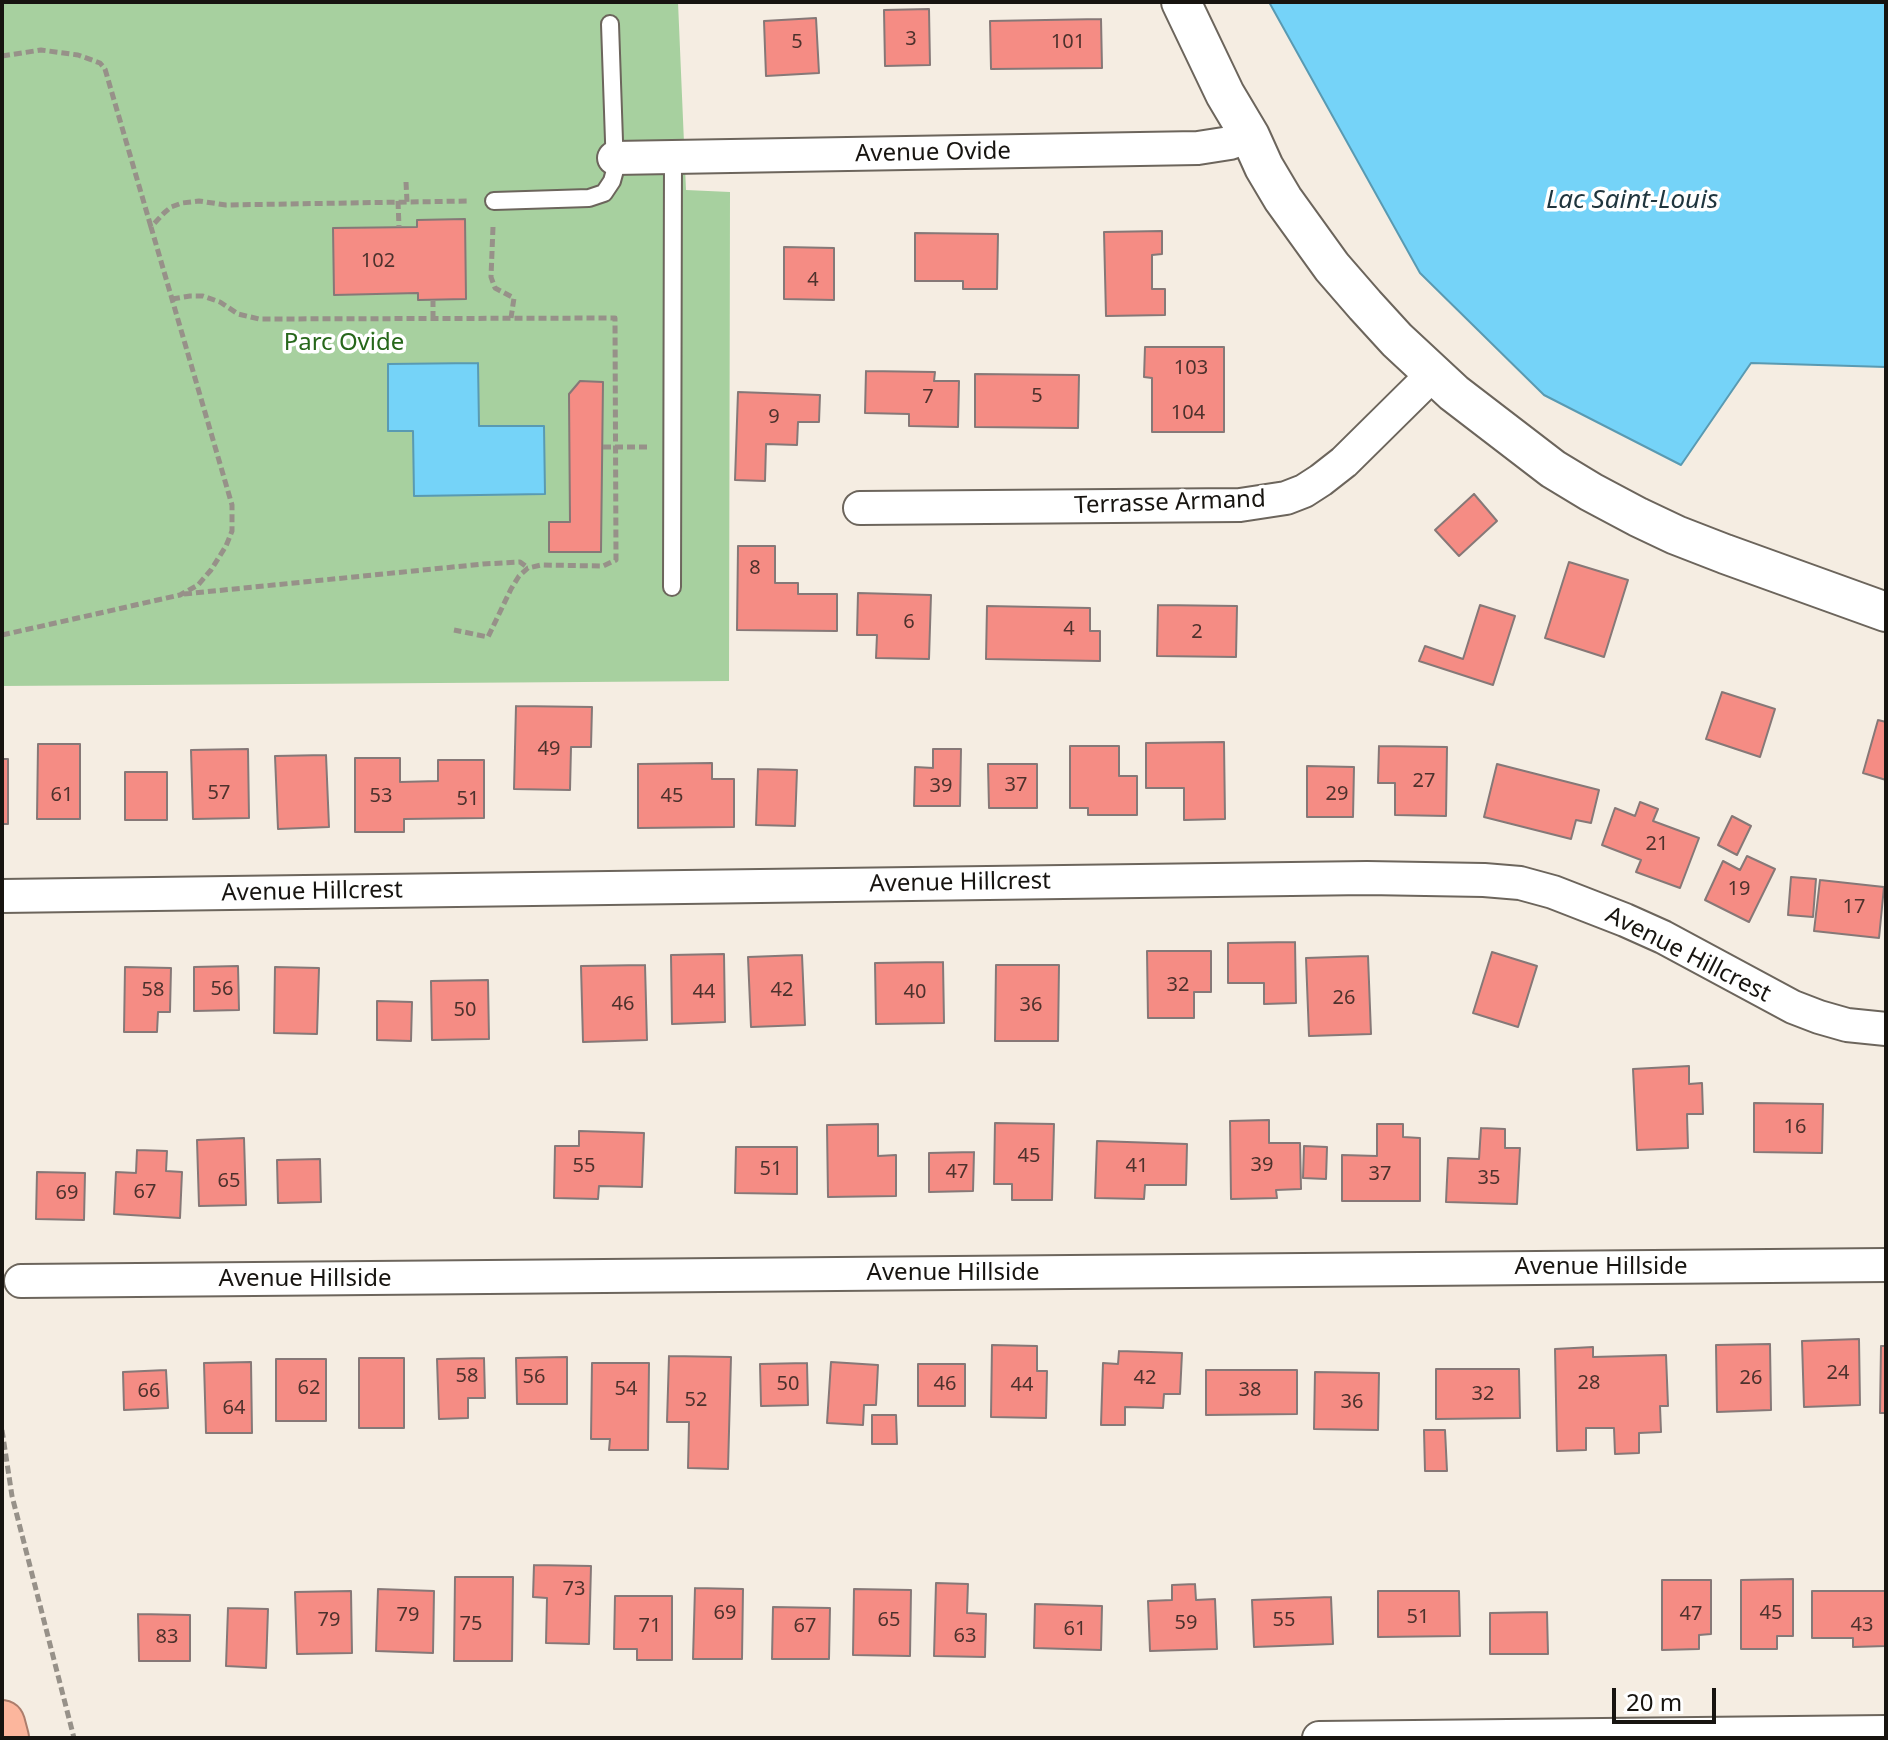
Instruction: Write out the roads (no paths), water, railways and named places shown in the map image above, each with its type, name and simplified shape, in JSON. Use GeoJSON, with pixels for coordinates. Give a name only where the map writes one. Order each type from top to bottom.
{"type":"FeatureCollection","features":[{"type":"Feature","properties":{"kind":"highway"},"geometry":{"type":"LineString","coordinates":[[2,1723],[6,1738]]}},
{"type":"Feature","properties":{"kind":"street"},"geometry":{"type":"LineString","coordinates":[[1181,2],[1225,94],[1283,199],[1332,267],[1397,340],[1433,374],[1553,469],[1638,517],[1725,554],[1886,612]]}},
{"type":"Feature","properties":{"kind":"street","name":"Avenue Ovide"},"geometry":{"type":"LineString","coordinates":[[614,158],[1198,148],[1250,136]]}},
{"type":"Feature","properties":{"kind":"street","name":"Terrasse Armand"},"geometry":{"type":"LineString","coordinates":[[860,508],[1240,505],[1286,498],[1313,485],[1344,462],[1433,374]]}},
{"type":"Feature","properties":{"kind":"street","name":"Avenue Hillcrest"},"geometry":{"type":"LineString","coordinates":[[2,896],[1367,878],[1484,880],[1520,883],[1553,892],[1663,937],[1793,1007],[1847,1025],[1886,1029]]}},
{"type":"Feature","properties":{"kind":"street","name":"Avenue Hillside"},"geometry":{"type":"LineString","coordinates":[[21,1281],[1886,1265]]}},
{"type":"Feature","properties":{"kind":"street"},"geometry":{"type":"LineString","coordinates":[[1319,1738],[1886,1732]]}},
{"type":"Feature","properties":{"kind":"lane"},"geometry":{"type":"LineString","coordinates":[[494,201],[589,198],[604,193],[612,181],[615,170],[610,24]]}},
{"type":"Feature","properties":{"kind":"lane"},"geometry":{"type":"LineString","coordinates":[[672,587],[673,158]]}},
{"type":"Feature","properties":{"kind":"water","name":"Lac Saint-Louis"},"geometry":{"type":"Polygon","coordinates":[[[1269,2],[1886,2],[1886,367],[1751,363],[1681,465],[1544,395],[1420,273],[1269,2]]]}},
{"type":"Feature","properties":{"kind":"water"},"geometry":{"type":"Polygon","coordinates":[[[478,363],[479,426],[544,426],[545,494],[414,496],[413,431],[388,431],[388,364],[478,363]]]}},
{"type":"Feature","properties":{"kind":"park label","name":"Parc Ovide"},"geometry":{"type":"Point","coordinates":[344,343]}}]}
